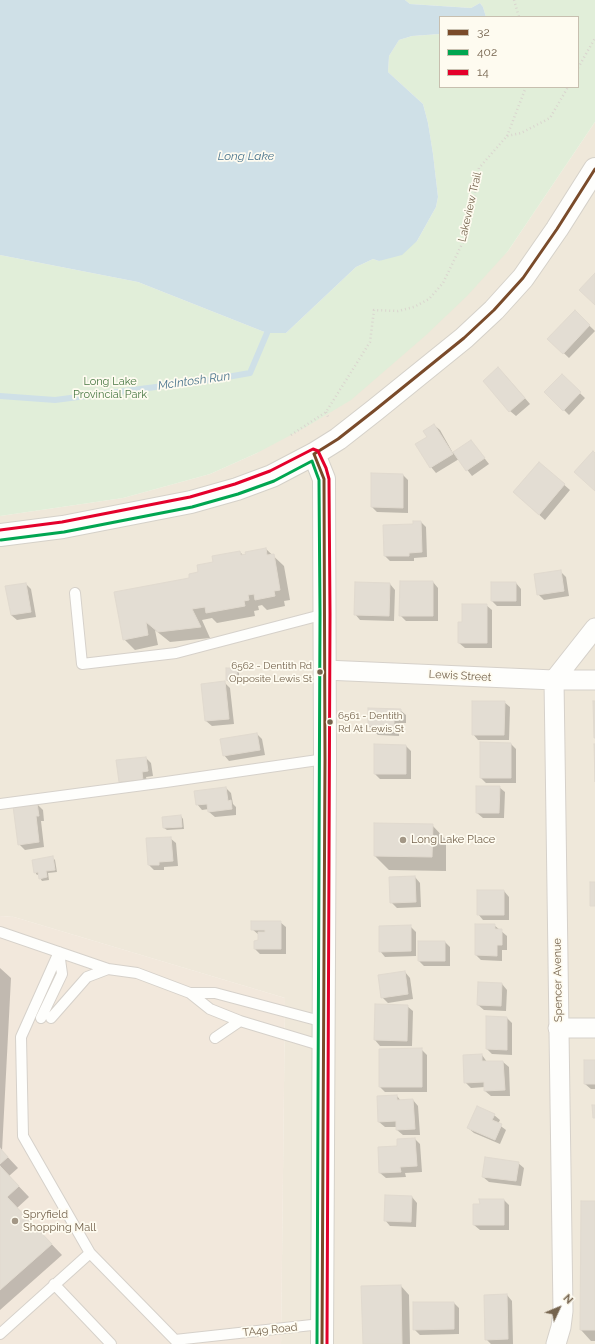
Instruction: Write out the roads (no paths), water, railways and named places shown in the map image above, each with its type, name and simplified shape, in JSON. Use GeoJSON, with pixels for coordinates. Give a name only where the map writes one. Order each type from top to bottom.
{"type":"FeatureCollection","features":[{"type":"Feature","properties":{"kind":"main road"},"geometry":{"type":"LineString","coordinates":[[0,535],[70,525],[192,502],[237,490],[272,476],[314,454],[338,439],[375,410],[464,338],[494,310],[523,278],[557,229],[595,169]]}},
{"type":"Feature","properties":{"kind":"main road"},"geometry":{"type":"LineString","coordinates":[[314,454],[324,479],[325,759],[322,1334]]}},
{"type":"Feature","properties":{"kind":"street"},"geometry":{"type":"LineString","coordinates":[[554,680],[595,628]]}},
{"type":"Feature","properties":{"kind":"street","name":"Lewis Street"},"geometry":{"type":"LineString","coordinates":[[325,670],[554,680],[595,680]]}},
{"type":"Feature","properties":{"kind":"street","name":"Spencer Avenue"},"geometry":{"type":"LineString","coordinates":[[554,680],[563,1311],[561,1327],[556,1344]]}},
{"type":"Feature","properties":{"kind":"street"},"geometry":{"type":"LineString","coordinates":[[558,1028],[595,1028]]}},
{"type":"Feature","properties":{"kind":"lane"},"geometry":{"type":"LineString","coordinates":[[75,593],[82,664],[176,653],[325,614]]}},
{"type":"Feature","properties":{"kind":"lane"},"geometry":{"type":"LineString","coordinates":[[0,804],[325,759]]}},
{"type":"Feature","properties":{"kind":"lane"},"geometry":{"type":"LineString","coordinates":[[0,932],[108,969],[137,973],[190,993],[210,1009],[240,1021],[324,1046]]}},
{"type":"Feature","properties":{"kind":"lane"},"geometry":{"type":"LineString","coordinates":[[59,952],[21,1037],[23,1136],[90,1253],[126,1292],[177,1342]]}},
{"type":"Feature","properties":{"kind":"lane"},"geometry":{"type":"LineString","coordinates":[[41,1018],[62,974],[59,952]]}},
{"type":"Feature","properties":{"kind":"lane"},"geometry":{"type":"LineString","coordinates":[[51,1018],[87,977],[108,969]]}},
{"type":"Feature","properties":{"kind":"lane"},"geometry":{"type":"LineString","coordinates":[[190,993],[215,993],[324,1022]]}},
{"type":"Feature","properties":{"kind":"lane"},"geometry":{"type":"LineString","coordinates":[[215,1038],[240,1021]]}},
{"type":"Feature","properties":{"kind":"lane"},"geometry":{"type":"LineString","coordinates":[[0,1334],[90,1253]]}},
{"type":"Feature","properties":{"kind":"lane"},"geometry":{"type":"LineString","coordinates":[[54,1284],[111,1344]]}},
{"type":"Feature","properties":{"kind":"lane","name":"TA49 Road"},"geometry":{"type":"LineString","coordinates":[[177,1342],[322,1334]]}},
{"type":"Feature","properties":{"kind":"water","name":"Long Lake"},"geometry":{"type":"Polygon","coordinates":[[[0,0],[405,0],[410,4],[471,8],[480,3],[483,7],[486,16],[439,16],[439,34],[412,36],[399,40],[389,56],[388,72],[423,104],[433,154],[438,197],[436,207],[417,241],[402,255],[379,261],[373,259],[356,267],[286,333],[267,333],[138,282],[0,255],[0,0]]]}},
{"type":"Feature","properties":{"kind":"waterway","name":"McIntosh Run"},"geometry":{"type":"LineString","coordinates":[[0,396],[55,400],[210,380],[250,373],[267,333]]}},
{"type":"Feature","properties":{"kind":"place","name":"6562 - Dentith Rd Opposite Lewis St"},"geometry":{"type":"Point","coordinates":[320,672]}},
{"type":"Feature","properties":{"kind":"place","name":"6561 - Dentith Rd At Lewis St"},"geometry":{"type":"Point","coordinates":[330,722]}},
{"type":"Feature","properties":{"kind":"place","name":"Long Lake Place"},"geometry":{"type":"Point","coordinates":[403,840]}},
{"type":"Feature","properties":{"kind":"place","name":"Spryfield Shopping Mall"},"geometry":{"type":"Point","coordinates":[15,1221]}},
{"type":"Feature","properties":{"kind":"park label","name":"Long Lake Provincial Park"},"geometry":{"type":"Point","coordinates":[110,388]}}]}
